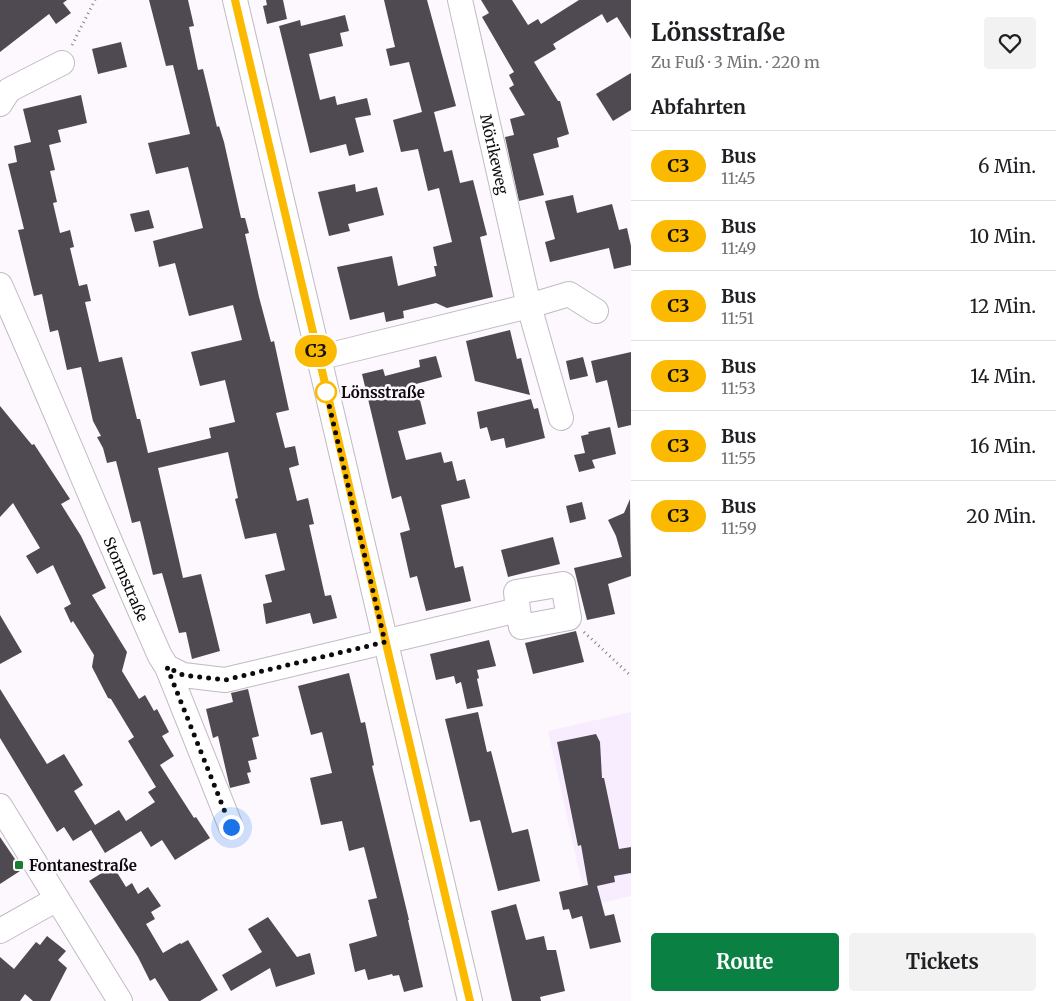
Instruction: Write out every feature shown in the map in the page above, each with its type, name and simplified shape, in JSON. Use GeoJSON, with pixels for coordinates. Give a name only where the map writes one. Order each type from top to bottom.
{"type":"FeatureCollection","features":[{"type":"Feature","properties":{"kind":"street"},"geometry":{"type":"LineString","coordinates":[[235,0],[470,1001]]}},
{"type":"Feature","properties":{"kind":"street","name":"Mörikeweg"},"geometry":{"type":"LineString","coordinates":[[460,0],[529,306],[561,418]]}},
{"type":"Feature","properties":{"kind":"street"},"geometry":{"type":"LineString","coordinates":[[0,104],[10,90],[62,63]]}},
{"type":"Feature","properties":{"kind":"street","name":"Stormstraße"},"geometry":{"type":"LineString","coordinates":[[0,285],[118,562],[160,656],[167,667],[231,827]]}},
{"type":"Feature","properties":{"kind":"street"},"geometry":{"type":"LineString","coordinates":[[318,358],[529,306],[569,294],[596,311]]}},
{"type":"Feature","properties":{"kind":"street"},"geometry":{"type":"LineString","coordinates":[[562,584],[569,618],[521,627],[518,610],[516,592],[562,584]]}},
{"type":"Feature","properties":{"kind":"street"},"geometry":{"type":"LineString","coordinates":[[167,667],[183,675],[225,680],[518,610]]}},
{"type":"Feature","properties":{"kind":"street"},"geometry":{"type":"LineString","coordinates":[[0,806],[120,1001]]}},
{"type":"Feature","properties":{"kind":"street"},"geometry":{"type":"LineString","coordinates":[[0,931],[57,899]]}},
{"type":"Feature","properties":{"kind":"path"},"geometry":{"type":"LineString","coordinates":[[62,63],[95,0]]}},
{"type":"Feature","properties":{"kind":"path"},"geometry":{"type":"LineString","coordinates":[[569,618],[631,676]]}},
{"type":"Feature","properties":{"kind":"shaded area"},"geometry":{"type":"Polygon","coordinates":[[[631,712],[631,896],[587,906],[548,731],[631,712]]]}},
{"type":"Feature","properties":{"kind":"building"},"geometry":{"type":"Polygon","coordinates":[[[0,0],[67,0],[63,3],[71,13],[56,24],[49,14],[0,52],[0,0]]]}},
{"type":"Feature","properties":{"kind":"building"},"geometry":{"type":"Polygon","coordinates":[[[149,0],[188,0],[194,26],[189,27],[198,70],[203,69],[217,127],[219,126],[224,142],[241,218],[245,218],[249,233],[245,234],[259,297],[271,342],[274,341],[289,410],[276,413],[285,448],[295,446],[299,465],[289,468],[297,501],[308,498],[314,524],[309,525],[325,596],[331,595],[337,618],[313,624],[310,613],[266,624],[263,604],[272,602],[265,575],[285,570],[276,533],[245,539],[235,499],[238,498],[228,452],[158,468],[183,578],[201,574],[220,651],[192,659],[186,632],[179,633],[162,573],[153,575],[140,521],[132,523],[116,461],[107,463],[103,448],[97,437],[101,436],[93,421],[81,367],[67,370],[58,330],[50,332],[42,294],[34,296],[18,230],[24,229],[8,164],[17,162],[14,146],[31,142],[23,109],[81,95],[87,123],[58,130],[61,142],[49,145],[55,170],[50,171],[57,202],[53,203],[60,233],[70,230],[74,247],[70,248],[79,286],[87,284],[91,301],[85,302],[99,362],[122,357],[137,419],[140,419],[148,453],[211,438],[209,428],[235,422],[225,380],[200,386],[191,352],[242,340],[233,305],[189,316],[175,263],[159,267],[153,241],[203,228],[188,167],[156,174],[148,143],[190,134],[173,65],[166,66],[149,0]]]}},
{"type":"Feature","properties":{"kind":"building"},"geometry":{"type":"Polygon","coordinates":[[[266,0],[283,0],[287,19],[267,24],[263,6],[267,5],[266,0]]]}},
{"type":"Feature","properties":{"kind":"building"},"geometry":{"type":"Polygon","coordinates":[[[384,0],[427,0],[456,106],[434,112],[444,152],[452,150],[460,183],[473,180],[487,235],[480,237],[493,297],[447,308],[436,303],[403,311],[404,318],[386,322],[384,312],[350,320],[337,267],[392,256],[398,286],[436,276],[434,266],[437,266],[433,247],[452,242],[439,188],[428,191],[418,149],[401,152],[393,120],[422,112],[409,62],[390,66],[386,49],[395,47],[384,0]]]}},
{"type":"Feature","properties":{"kind":"building"},"geometry":{"type":"Polygon","coordinates":[[[481,0],[512,0],[528,25],[538,19],[541,24],[579,0],[631,0],[631,39],[617,17],[607,23],[602,14],[553,44],[556,49],[534,62],[558,101],[560,101],[569,134],[557,138],[559,147],[533,154],[544,195],[519,201],[505,137],[514,135],[510,119],[525,115],[509,88],[514,85],[509,75],[514,72],[482,17],[489,13],[481,0]]]}},
{"type":"Feature","properties":{"kind":"building"},"geometry":{"type":"Polygon","coordinates":[[[345,15],[349,31],[340,33],[343,46],[309,54],[320,100],[335,96],[337,105],[367,98],[371,115],[355,118],[364,152],[349,156],[346,144],[310,153],[279,26],[300,20],[301,26],[345,15]]]}},
{"type":"Feature","properties":{"kind":"building"},"geometry":{"type":"Polygon","coordinates":[[[121,42],[127,67],[98,74],[92,49],[121,42]]]}},
{"type":"Feature","properties":{"kind":"building"},"geometry":{"type":"Polygon","coordinates":[[[631,73],[631,110],[613,121],[596,94],[631,73]]]}},
{"type":"Feature","properties":{"kind":"building"},"geometry":{"type":"Polygon","coordinates":[[[355,184],[356,192],[377,187],[384,215],[348,224],[350,231],[329,236],[318,192],[355,184]]]}},
{"type":"Feature","properties":{"kind":"building"},"geometry":{"type":"Polygon","coordinates":[[[573,195],[577,213],[612,204],[619,230],[627,228],[631,246],[631,265],[614,269],[609,248],[550,262],[545,242],[555,239],[545,201],[573,195]]]}},
{"type":"Feature","properties":{"kind":"building"},"geometry":{"type":"Polygon","coordinates":[[[149,210],[154,228],[135,232],[130,214],[149,210]]]}},
{"type":"Feature","properties":{"kind":"building"},"geometry":{"type":"Polygon","coordinates":[[[510,330],[517,359],[521,358],[530,395],[475,381],[466,341],[510,330]]]}},
{"type":"Feature","properties":{"kind":"building"},"geometry":{"type":"Polygon","coordinates":[[[631,352],[631,425],[618,428],[607,380],[596,383],[591,361],[631,352]]]}},
{"type":"Feature","properties":{"kind":"building"},"geometry":{"type":"Polygon","coordinates":[[[436,356],[442,377],[416,384],[426,424],[398,431],[406,460],[441,452],[444,463],[452,461],[457,481],[465,479],[470,498],[441,505],[455,568],[463,566],[471,601],[426,611],[417,576],[410,578],[400,533],[410,530],[401,496],[392,499],[362,374],[383,369],[385,376],[420,367],[419,360],[436,356]]]}},
{"type":"Feature","properties":{"kind":"building"},"geometry":{"type":"Polygon","coordinates":[[[583,357],[588,376],[570,380],[566,361],[583,357]]]}},
{"type":"Feature","properties":{"kind":"building"},"geometry":{"type":"Polygon","coordinates":[[[531,399],[534,409],[538,408],[545,438],[506,448],[504,438],[491,441],[487,427],[480,429],[477,412],[531,399]]]}},
{"type":"Feature","properties":{"kind":"building"},"geometry":{"type":"Polygon","coordinates":[[[0,406],[32,445],[34,444],[70,499],[61,504],[81,536],[106,588],[92,595],[127,652],[122,671],[139,699],[145,695],[154,711],[157,709],[169,732],[162,736],[174,756],[160,765],[194,818],[196,817],[210,838],[175,860],[162,840],[151,847],[141,831],[105,853],[91,830],[73,841],[64,827],[57,832],[0,738],[0,689],[47,764],[64,754],[83,785],[74,791],[95,825],[119,810],[126,821],[155,802],[148,792],[156,787],[128,741],[134,737],[111,699],[108,698],[92,667],[94,655],[73,621],[71,623],[64,608],[71,604],[53,565],[37,574],[26,556],[40,548],[13,503],[0,517],[0,406]]]}},
{"type":"Feature","properties":{"kind":"building"},"geometry":{"type":"Polygon","coordinates":[[[610,427],[616,454],[592,460],[595,468],[579,472],[574,455],[585,453],[581,436],[589,434],[588,432],[610,427]]]}},
{"type":"Feature","properties":{"kind":"building"},"geometry":{"type":"Polygon","coordinates":[[[630,499],[631,576],[608,584],[615,614],[587,620],[574,568],[622,557],[616,536],[608,520],[624,513],[630,499]]]}},
{"type":"Feature","properties":{"kind":"building"},"geometry":{"type":"Polygon","coordinates":[[[582,502],[586,519],[570,523],[566,506],[582,502]]]}},
{"type":"Feature","properties":{"kind":"building"},"geometry":{"type":"Polygon","coordinates":[[[553,537],[560,564],[508,577],[501,550],[553,537]]]}},
{"type":"Feature","properties":{"kind":"building"},"geometry":{"type":"Polygon","coordinates":[[[0,615],[22,652],[0,664],[0,615]]]}},
{"type":"Feature","properties":{"kind":"building"},"geometry":{"type":"Polygon","coordinates":[[[576,631],[584,662],[533,674],[525,643],[576,631]]]}},
{"type":"Feature","properties":{"kind":"building"},"geometry":{"type":"Polygon","coordinates":[[[489,640],[496,666],[477,670],[483,706],[467,709],[461,682],[456,684],[454,676],[436,680],[430,654],[489,640]]]}},
{"type":"Feature","properties":{"kind":"building"},"geometry":{"type":"Polygon","coordinates":[[[349,673],[361,723],[365,722],[374,765],[372,766],[423,987],[404,992],[399,975],[393,976],[392,974],[368,980],[365,969],[355,972],[349,944],[377,936],[368,900],[377,898],[364,847],[349,851],[342,821],[321,825],[310,778],[332,773],[322,732],[311,735],[298,686],[349,673]]]}},
{"type":"Feature","properties":{"kind":"building"},"geometry":{"type":"Polygon","coordinates":[[[248,689],[259,736],[252,738],[257,759],[248,761],[251,772],[247,773],[250,783],[230,788],[218,736],[213,738],[206,709],[233,702],[231,693],[248,689]]]}},
{"type":"Feature","properties":{"kind":"building"},"geometry":{"type":"Polygon","coordinates":[[[478,712],[487,752],[491,751],[512,833],[528,829],[540,881],[498,891],[480,820],[470,822],[445,719],[478,712]]]}},
{"type":"Feature","properties":{"kind":"building"},"geometry":{"type":"Polygon","coordinates":[[[596,734],[600,742],[602,778],[604,778],[619,849],[631,847],[631,873],[614,876],[615,882],[597,886],[605,916],[614,914],[621,942],[590,949],[582,916],[572,919],[569,909],[563,910],[559,892],[588,885],[581,845],[578,846],[557,742],[596,734]]]}},
{"type":"Feature","properties":{"kind":"building"},"geometry":{"type":"Polygon","coordinates":[[[0,837],[17,862],[20,871],[0,884],[0,837]]]}},
{"type":"Feature","properties":{"kind":"building"},"geometry":{"type":"Polygon","coordinates":[[[113,866],[126,887],[132,883],[138,894],[148,887],[161,906],[151,912],[155,919],[146,924],[163,953],[188,940],[218,990],[200,1001],[169,1001],[155,978],[150,981],[138,957],[89,881],[113,866]]]}},
{"type":"Feature","properties":{"kind":"building"},"geometry":{"type":"Polygon","coordinates":[[[516,904],[526,940],[544,936],[547,950],[556,950],[565,991],[540,997],[541,1001],[512,1001],[491,911],[516,904]]]}},
{"type":"Feature","properties":{"kind":"building"},"geometry":{"type":"Polygon","coordinates":[[[268,917],[297,957],[310,953],[315,974],[276,987],[270,968],[231,991],[222,975],[262,952],[248,929],[268,917]]]}},
{"type":"Feature","properties":{"kind":"building"},"geometry":{"type":"Polygon","coordinates":[[[47,936],[66,951],[58,960],[67,968],[50,1001],[33,1001],[25,994],[20,1001],[0,1001],[0,957],[14,969],[36,942],[40,945],[47,936]]]}},
{"type":"Feature","properties":{"kind":"bus line","name":"C3"},"geometry":{"type":"LineString","coordinates":[[235,0],[470,1001]]}},
{"type":"Feature","properties":{"kind":"place","name":"Lönsstraße"},"geometry":{"type":"Point","coordinates":[326,392]}},
{"type":"Feature","properties":{"kind":"place","name":"Fontanestraße"},"geometry":{"type":"Point","coordinates":[19,865]}},
{"type":"Feature","properties":{"kind":"route"},"geometry":{"type":"LineString","coordinates":[[231,827],[167,667],[183,675],[225,680],[385,642],[326,392]]}}]}
